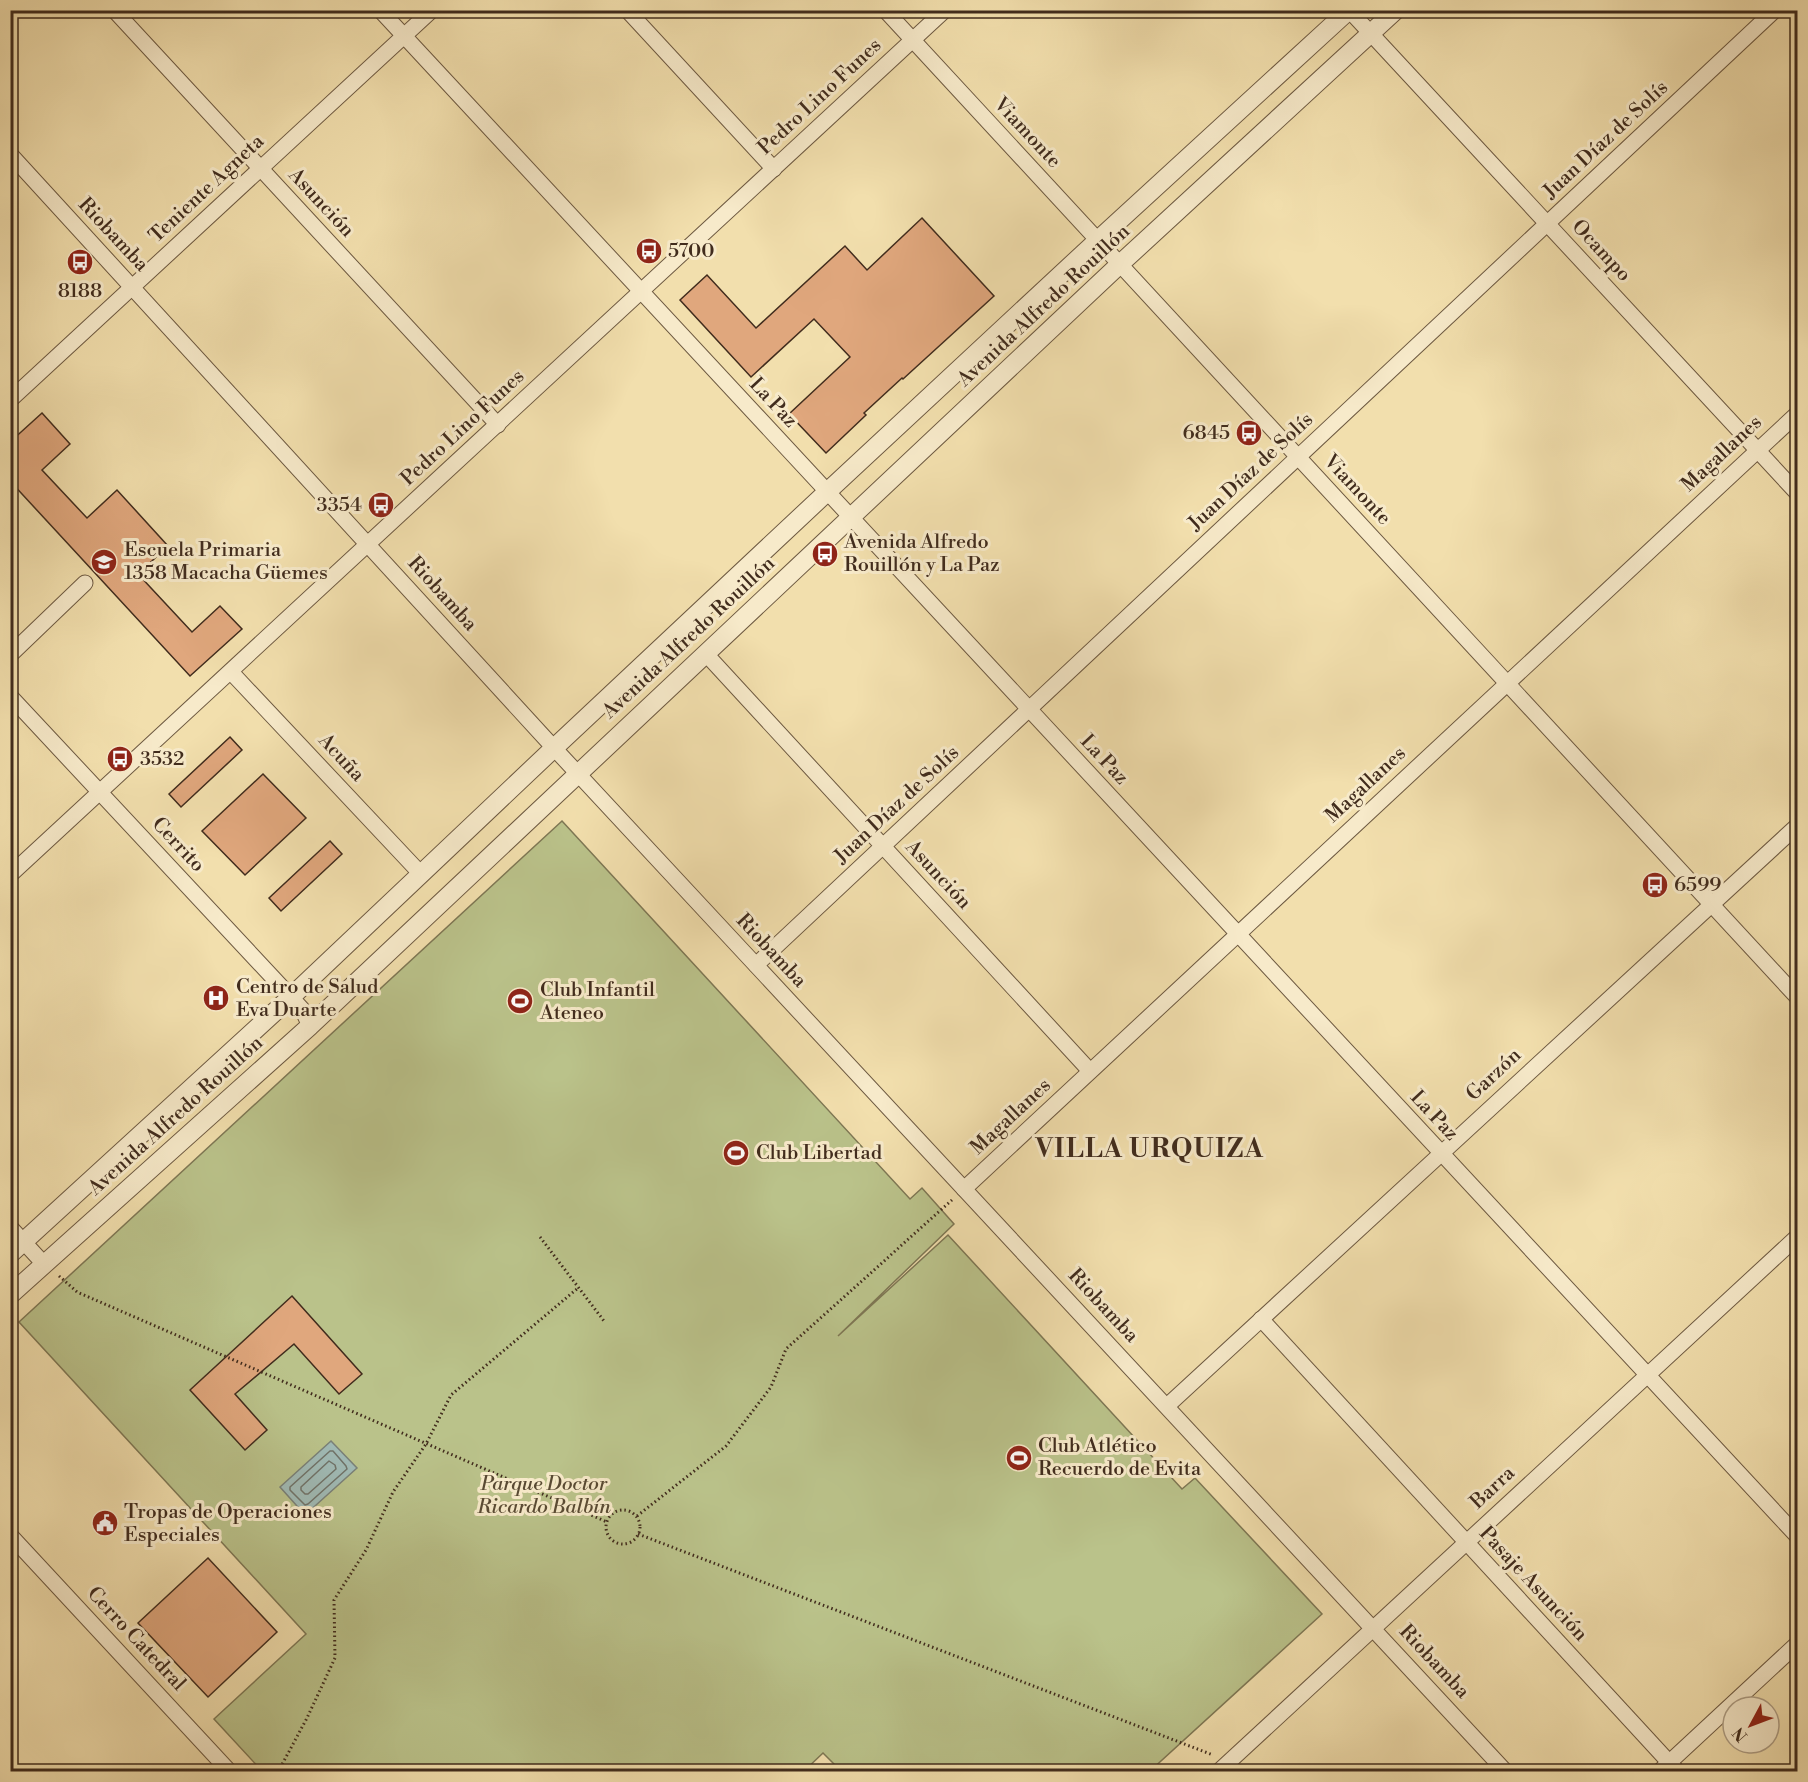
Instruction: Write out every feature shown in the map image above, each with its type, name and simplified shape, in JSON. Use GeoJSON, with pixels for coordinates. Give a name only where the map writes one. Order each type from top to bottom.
{"type":"FeatureCollection","features":[{"type":"Feature","properties":{"kind":"street","name":"Asunción"},"geometry":{"type":"LineString","coordinates":[[114,10],[498,425]]}},
{"type":"Feature","properties":{"kind":"street","name":"La Paz"},"geometry":{"type":"LineString","coordinates":[[380,10],[1797,1537]]}},
{"type":"Feature","properties":{"kind":"street","name":"Teniente Agneta"},"geometry":{"type":"LineString","coordinates":[[10,400],[432,10]]}},
{"type":"Feature","properties":{"kind":"street"},"geometry":{"type":"LineString","coordinates":[[627,10],[774,169]]}},
{"type":"Feature","properties":{"kind":"street","name":"Viamonte"},"geometry":{"type":"LineString","coordinates":[[885,10],[1797,998]]}},
{"type":"Feature","properties":{"kind":"street","name":"Pedro Lino Funes"},"geometry":{"type":"LineString","coordinates":[[10,875],[945,10]]}},
{"type":"Feature","properties":{"kind":"street","name":"Avenida Alfredo Rouillón"},"geometry":{"type":"LineString","coordinates":[[10,1295],[310,1026],[1120,264],[1396,10]]}},
{"type":"Feature","properties":{"kind":"street","name":"Juan Díaz de Solís"},"geometry":{"type":"LineString","coordinates":[[756,965],[1775,10]]}},
{"type":"Feature","properties":{"kind":"street","name":"Avenida Alfredo Rouillón"},"geometry":{"type":"LineString","coordinates":[[17,1248],[291,998],[421,874],[559,754],[827,492],[1349,11]]}},
{"type":"Feature","properties":{"kind":"street","name":"Ocampo"},"geometry":{"type":"LineString","coordinates":[[1349,11],[1797,494]]}},
{"type":"Feature","properties":{"kind":"street","name":"Riobamba"},"geometry":{"type":"LineString","coordinates":[[10,154],[559,754],[1506,1772]]}},
{"type":"Feature","properties":{"kind":"street","name":"Magallanes"},"geometry":{"type":"LineString","coordinates":[[964,1189],[1797,413]]}},
{"type":"Feature","properties":{"kind":"street"},"geometry":{"type":"LineString","coordinates":[[10,655],[85,583]]}},
{"type":"Feature","properties":{"kind":"street","name":"Asunción"},"geometry":{"type":"LineString","coordinates":[[706,654],[1090,1071]]}},
{"type":"Feature","properties":{"kind":"street","name":"Acuña"},"geometry":{"type":"LineString","coordinates":[[231,672],[421,874]]}},
{"type":"Feature","properties":{"kind":"street","name":"Cerrito"},"geometry":{"type":"LineString","coordinates":[[10,696],[302,1009],[310,1026]]}},
{"type":"Feature","properties":{"kind":"street","name":"Garzón"},"geometry":{"type":"LineString","coordinates":[[1167,1406],[1797,825]]}},
{"type":"Feature","properties":{"kind":"street"},"geometry":{"type":"LineString","coordinates":[[10,1227],[17,1248],[44,1264]]}},
{"type":"Feature","properties":{"kind":"street","name":"Barra"},"geometry":{"type":"LineString","coordinates":[[1223,1766],[1797,1236]]}},
{"type":"Feature","properties":{"kind":"street","name":"Pasaje Asunción"},"geometry":{"type":"LineString","coordinates":[[1261,1319],[1669,1768]]}},
{"type":"Feature","properties":{"kind":"street","name":"Cerro Catedral"},"geometry":{"type":"LineString","coordinates":[[10,1535],[230,1772]]}},
{"type":"Feature","properties":{"kind":"street"},"geometry":{"type":"LineString","coordinates":[[1669,1768],[1797,1643]]}},
{"type":"Feature","properties":{"kind":"path"},"geometry":{"type":"LineString","coordinates":[[637,1516],[726,1446],[771,1387],[786,1349],[964,1189]]}},
{"type":"Feature","properties":{"kind":"path"},"geometry":{"type":"LineString","coordinates":[[540,1237],[604,1321]]}},
{"type":"Feature","properties":{"kind":"path"},"geometry":{"type":"LineString","coordinates":[[44,1264],[77,1292],[607,1522]]}},
{"type":"Feature","properties":{"kind":"path"},"geometry":{"type":"LineString","coordinates":[[278,1772],[335,1658],[334,1600],[366,1550],[393,1492],[426,1444],[451,1395],[578,1288]]}},
{"type":"Feature","properties":{"kind":"path"},"geometry":{"type":"LineString","coordinates":[[620,1510],[629,1511],[637,1516],[640,1525],[638,1534],[632,1542],[622,1544],[613,1540],[607,1532],[607,1522],[611,1514],[620,1510]]}},
{"type":"Feature","properties":{"kind":"path"},"geometry":{"type":"LineString","coordinates":[[638,1534],[1223,1766]]}},
{"type":"Feature","properties":{"kind":"green space","name":"Parque Doctor Ricardo Balbín"},"geometry":{"type":"Polygon","coordinates":[[[562,821],[910,1199],[922,1188],[954,1224],[838,1336],[948,1235],[1182,1489],[1195,1478],[1322,1614],[1150,1771],[841,1771],[823,1753],[803,1772],[262,1771],[214,1719],[306,1634],[19,1322],[562,821]]]}},
{"type":"Feature","properties":{"kind":"water"},"geometry":{"type":"Polygon","coordinates":[[[331,1441],[357,1468],[305,1515],[280,1487],[331,1441]]]}},
{"type":"Feature","properties":{"kind":"building"},"geometry":{"type":"Polygon","coordinates":[[[922,218],[994,296],[864,413],[866,415],[826,453],[789,414],[850,357],[814,319],[751,377],[680,300],[707,275],[756,328],[845,246],[867,270],[922,218]]]}},
{"type":"Feature","properties":{"kind":"building"},"geometry":{"type":"Polygon","coordinates":[[[42,413],[70,444],[42,470],[87,518],[117,490],[168,546],[138,574],[192,632],[220,606],[242,629],[190,676],[10,481],[10,442],[42,413]]]}},
{"type":"Feature","properties":{"kind":"building"},"geometry":{"type":"Polygon","coordinates":[[[230,737],[242,750],[181,807],[169,794],[230,737]]]}},
{"type":"Feature","properties":{"kind":"building"},"geometry":{"type":"Polygon","coordinates":[[[263,774],[306,818],[245,875],[202,831],[263,774]]]}},
{"type":"Feature","properties":{"kind":"building"},"geometry":{"type":"Polygon","coordinates":[[[330,841],[342,854],[281,911],[269,898],[330,841]]]}},
{"type":"Feature","properties":{"kind":"building"},"geometry":{"type":"Polygon","coordinates":[[[292,1296],[362,1374],[339,1394],[294,1344],[235,1394],[267,1430],[245,1450],[190,1390],[292,1296]]]}},
{"type":"Feature","properties":{"kind":"building"},"geometry":{"type":"Polygon","coordinates":[[[208,1558],[277,1632],[208,1697],[138,1623],[208,1558]]]}},
{"type":"Feature","properties":{"kind":"place","name":"5700"},"geometry":{"type":"Point","coordinates":[649,251]}},
{"type":"Feature","properties":{"kind":"place","name":"8188"},"geometry":{"type":"Point","coordinates":[80,262]}},
{"type":"Feature","properties":{"kind":"place","name":"6845"},"geometry":{"type":"Point","coordinates":[1249,433]}},
{"type":"Feature","properties":{"kind":"place","name":"3354"},"geometry":{"type":"Point","coordinates":[381,505]}},
{"type":"Feature","properties":{"kind":"place","name":"Avenida Alfredo Rouillón y La Paz"},"geometry":{"type":"Point","coordinates":[825,554]}},
{"type":"Feature","properties":{"kind":"place","name":"Escuela Primaria 1358 Macacha Güemes"},"geometry":{"type":"Point","coordinates":[104,562]}},
{"type":"Feature","properties":{"kind":"place","name":"3532"},"geometry":{"type":"Point","coordinates":[120,759]}},
{"type":"Feature","properties":{"kind":"place","name":"6599"},"geometry":{"type":"Point","coordinates":[1655,885]}},
{"type":"Feature","properties":{"kind":"place","name":"Centro de Salud Eva Duarte"},"geometry":{"type":"Point","coordinates":[216,998]}},
{"type":"Feature","properties":{"kind":"place","name":"Club Infantil Ateneo"},"geometry":{"type":"Point","coordinates":[520,1001]}},
{"type":"Feature","properties":{"kind":"place","name":"Club Libertad"},"geometry":{"type":"Point","coordinates":[736,1153]}},
{"type":"Feature","properties":{"kind":"place","name":"Club Atlético Recuerdo de Evita"},"geometry":{"type":"Point","coordinates":[1019,1458]}},
{"type":"Feature","properties":{"kind":"place","name":"Tropas de Operaciones Especiales"},"geometry":{"type":"Point","coordinates":[105,1523]}},
{"type":"Feature","properties":{"kind":"district","name":"VILLA URQUIZA"},"geometry":{"type":"Point","coordinates":[1150,1149]}}]}
